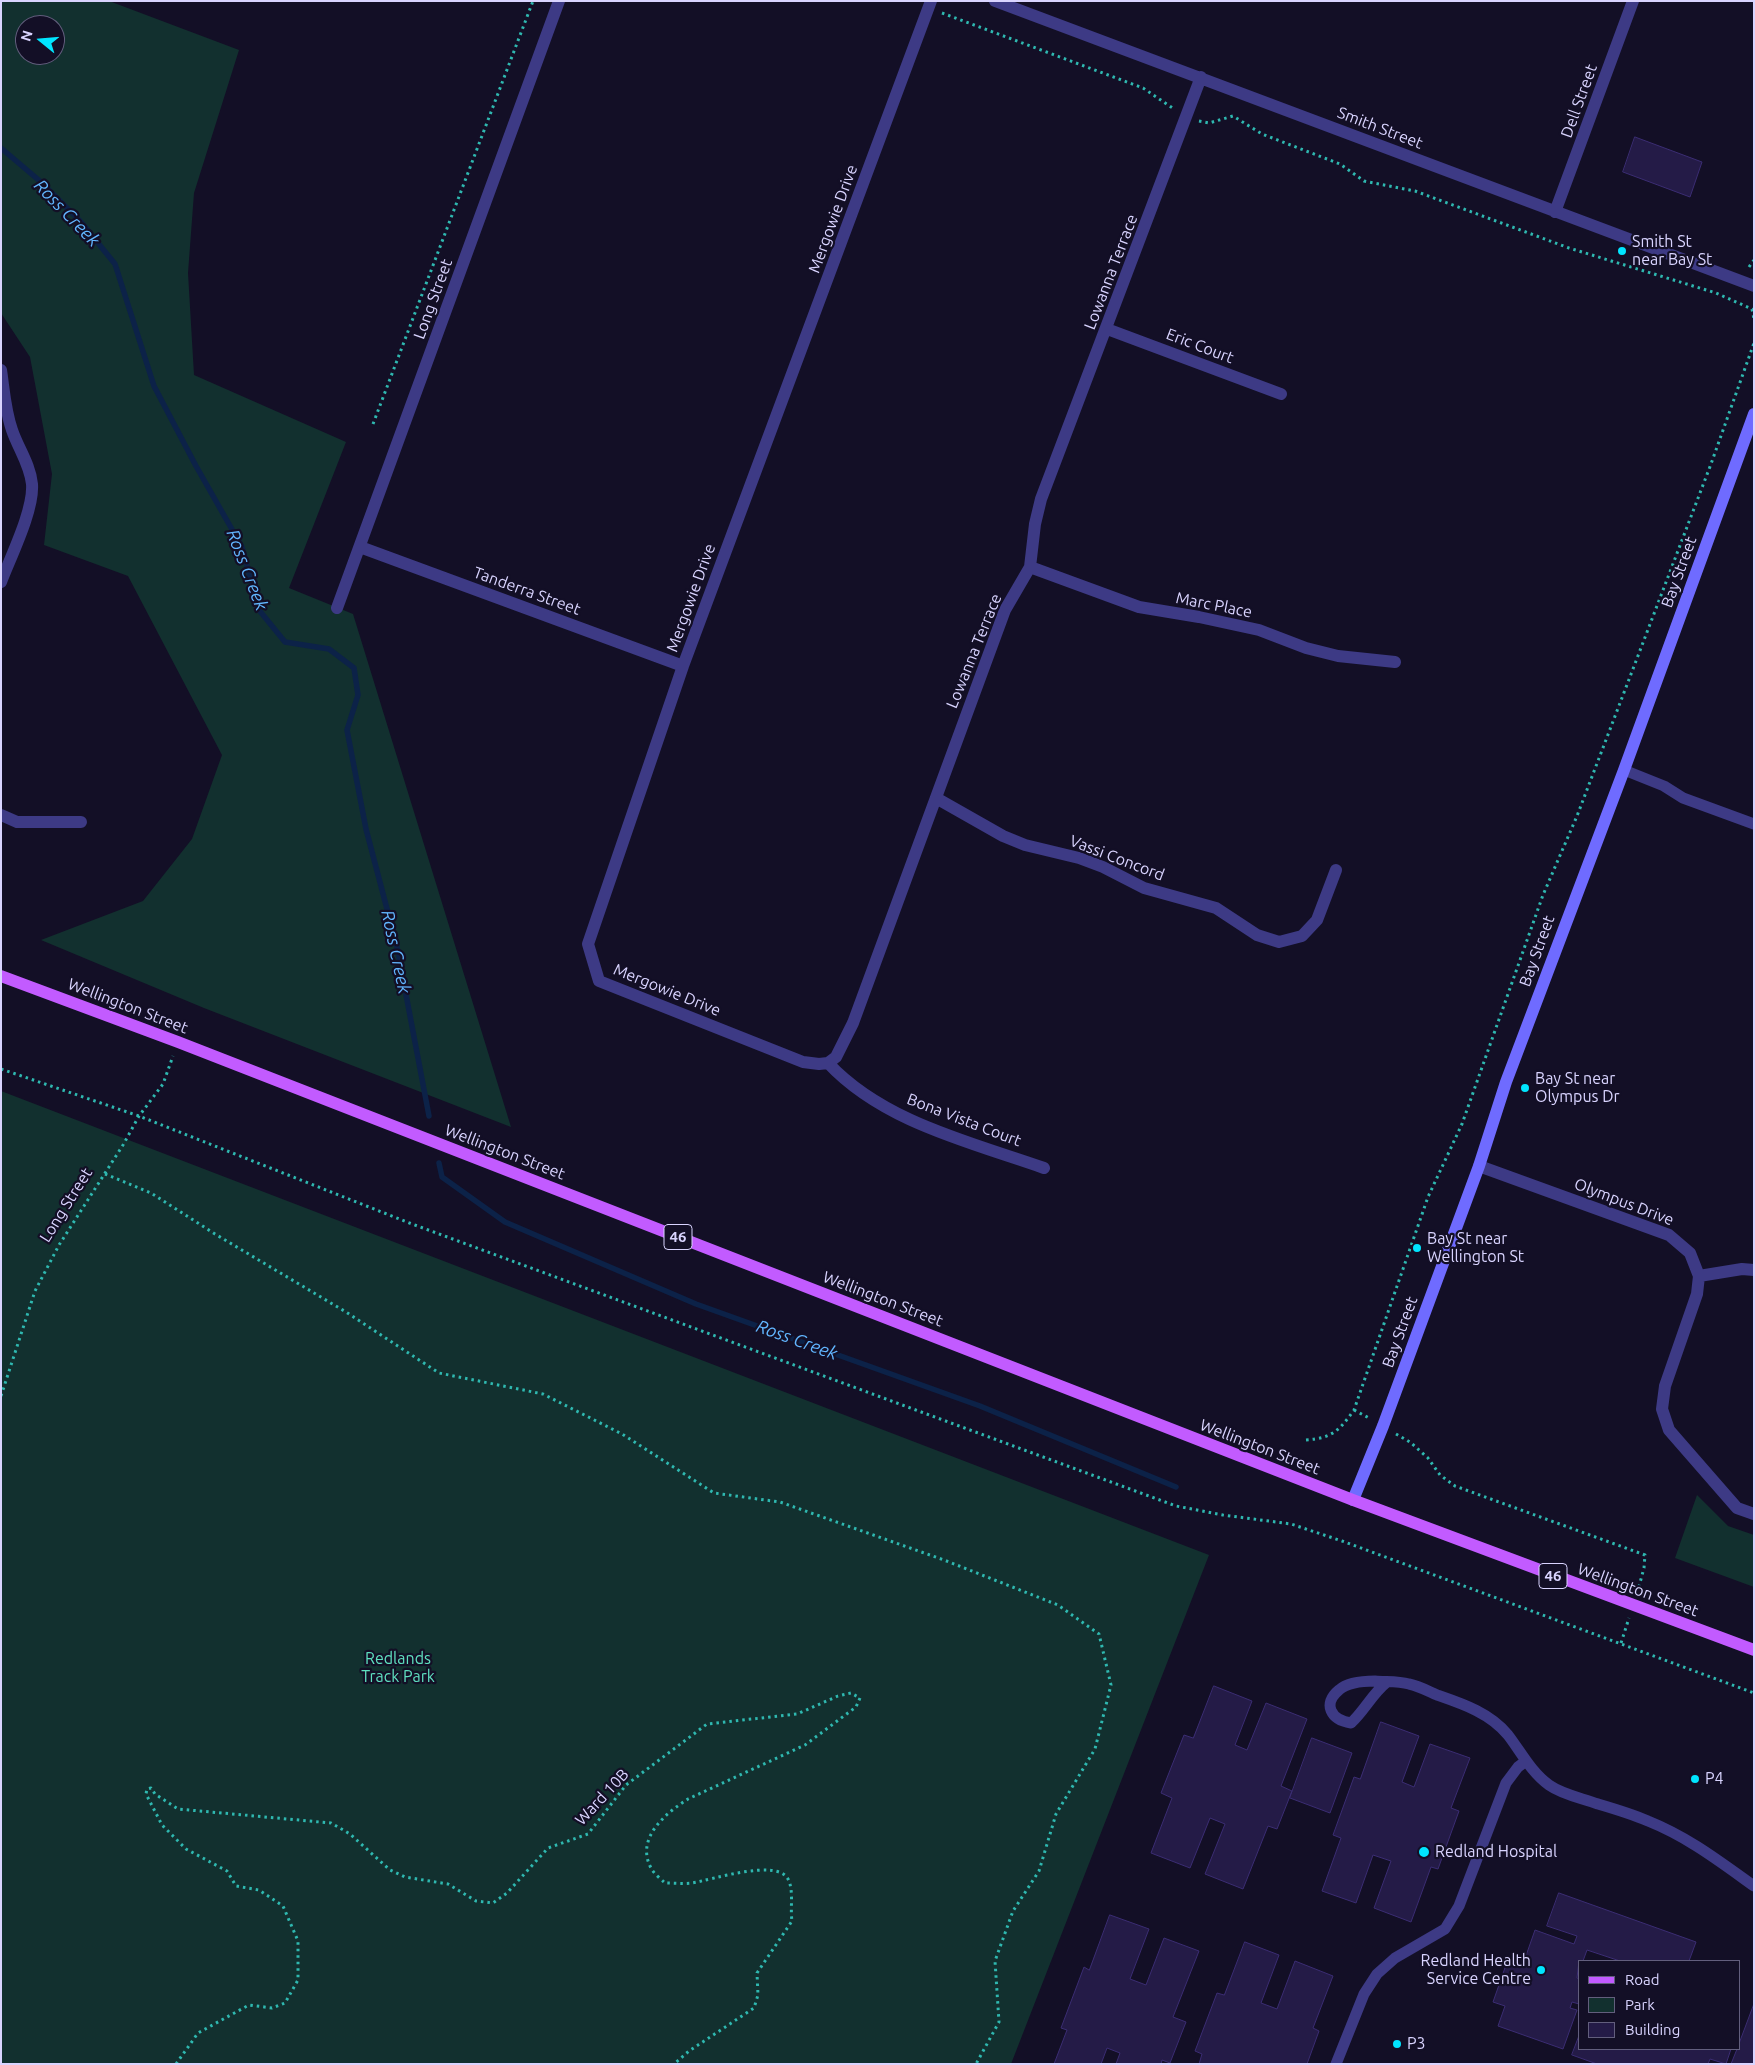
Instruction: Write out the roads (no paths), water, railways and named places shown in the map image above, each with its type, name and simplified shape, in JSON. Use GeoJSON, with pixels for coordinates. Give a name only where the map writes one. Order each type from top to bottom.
{"type":"FeatureCollection","features":[{"type":"Feature","properties":{"kind":"main road","name":"Wellington Street"},"geometry":{"type":"LineString","coordinates":[[1,976],[178,1042],[1353,1500],[1754,1650]]}},
{"type":"Feature","properties":{"kind":"street","name":"Long Street"},"geometry":{"type":"LineString","coordinates":[[337,608],[559,1]]}},
{"type":"Feature","properties":{"kind":"street","name":"Smith Street"},"geometry":{"type":"LineString","coordinates":[[995,1],[1754,286]]}},
{"type":"Feature","properties":{"kind":"street","name":"Dell Street"},"geometry":{"type":"LineString","coordinates":[[1555,212],[1633,1]]}},
{"type":"Feature","properties":{"kind":"street","name":"Mergowie Drive"},"geometry":{"type":"LineString","coordinates":[[828,1063],[803,1062],[599,981],[588,944],[683,666],[930,4]]}},
{"type":"Feature","properties":{"kind":"street","name":"Lowanna Terrace"},"geometry":{"type":"LineString","coordinates":[[828,1063],[836,1057],[852,1023],[1005,610],[1030,567],[1035,524],[1041,499],[1201,77]]}},
{"type":"Feature","properties":{"kind":"street","name":"Eric Court"},"geometry":{"type":"LineString","coordinates":[[1107,329],[1281,394]]}},
{"type":"Feature","properties":{"kind":"street"},"geometry":{"type":"LineString","coordinates":[[1,370],[6,408],[13,432],[26,461],[32,484],[29,505],[1,582]]}},
{"type":"Feature","properties":{"kind":"street","name":"Bay Street"},"geometry":{"type":"LineString","coordinates":[[1353,1500],[1383,1426],[1479,1166],[1506,1082],[1624,770],[1754,414]]}},
{"type":"Feature","properties":{"kind":"street","name":"Tanderra Street"},"geometry":{"type":"LineString","coordinates":[[360,547],[683,666]]}},
{"type":"Feature","properties":{"kind":"street","name":"Marc Place"},"geometry":{"type":"LineString","coordinates":[[1030,567],[1139,607],[1259,630],[1306,648],[1338,656],[1394,662]]}},
{"type":"Feature","properties":{"kind":"street","name":"Vassi Concord"},"geometry":{"type":"LineString","coordinates":[[936,798],[1003,836],[1026,845],[1078,858],[1103,867],[1144,888],[1216,908],[1257,934],[1279,942],[1302,936],[1317,920],[1336,870]]}},
{"type":"Feature","properties":{"kind":"street"},"geometry":{"type":"LineString","coordinates":[[1,815],[18,822],[80,822]]}},
{"type":"Feature","properties":{"kind":"street","name":"Bona Vista Court"},"geometry":{"type":"LineString","coordinates":[[828,1063],[842,1078],[860,1091],[921,1124],[1044,1168]]}},
{"type":"Feature","properties":{"kind":"street","name":"Olympus Drive"},"geometry":{"type":"LineString","coordinates":[[1479,1166],[1669,1235],[1690,1253],[1699,1276]]}},
{"type":"Feature","properties":{"kind":"street"},"geometry":{"type":"LineString","coordinates":[[1754,1270],[1742,1269],[1699,1276],[1697,1294],[1665,1386],[1662,1409],[1669,1430],[1737,1508],[1754,1514]]}},
{"type":"Feature","properties":{"kind":"lane"},"geometry":{"type":"LineString","coordinates":[[1624,770],[1664,786],[1682,798],[1754,824]]}},
{"type":"Feature","properties":{"kind":"lane"},"geometry":{"type":"LineString","coordinates":[[1387,1682],[1376,1691],[1361,1714],[1351,1723],[1341,1722],[1333,1716],[1330,1708],[1332,1697],[1340,1689],[1351,1684],[1368,1681],[1387,1682],[1408,1684],[1464,1704],[1488,1716],[1508,1734],[1526,1761],[1548,1784],[1569,1794],[1650,1822],[1689,1840],[1754,1886]]}},
{"type":"Feature","properties":{"kind":"lane"},"geometry":{"type":"LineString","coordinates":[[1336,2064],[1364,1994],[1377,1974],[1395,1958],[1445,1929],[1459,1906],[1506,1783],[1518,1767],[1526,1761]]}},
{"type":"Feature","properties":{"kind":"waterway","name":"Ross Creek"},"geometry":{"type":"LineString","coordinates":[[1,148],[41,182],[81,222],[115,264],[154,386],[196,466],[242,547],[259,610],[285,642],[329,649],[354,668],[358,695],[347,730],[366,829],[397,947],[429,1116]]}},
{"type":"Feature","properties":{"kind":"waterway","name":"Ross Creek"},"geometry":{"type":"LineString","coordinates":[[439,1163],[442,1177],[505,1222],[696,1304],[980,1406],[1176,1487]]}},
{"type":"Feature","properties":{"kind":"place","name":"Smith St near Bay St"},"geometry":{"type":"Point","coordinates":[1622,251]}},
{"type":"Feature","properties":{"kind":"place","name":"Bay St near Olympus Dr"},"geometry":{"type":"Point","coordinates":[1525,1088]}},
{"type":"Feature","properties":{"kind":"place","name":"Bay St near Wellington St"},"geometry":{"type":"Point","coordinates":[1417,1248]}},
{"type":"Feature","properties":{"kind":"place","name":"P4"},"geometry":{"type":"Point","coordinates":[1695,1779]}},
{"type":"Feature","properties":{"kind":"place","name":"Redland Hospital"},"geometry":{"type":"Point","coordinates":[1424,1852]}},
{"type":"Feature","properties":{"kind":"place","name":"Redland Health Service Centre"},"geometry":{"type":"Point","coordinates":[1541,1970]}},
{"type":"Feature","properties":{"kind":"place","name":"P3"},"geometry":{"type":"Point","coordinates":[1397,2044]}},
{"type":"Feature","properties":{"kind":"park label","name":"Redlands Track Park"},"geometry":{"type":"Point","coordinates":[398,1668]}}]}
